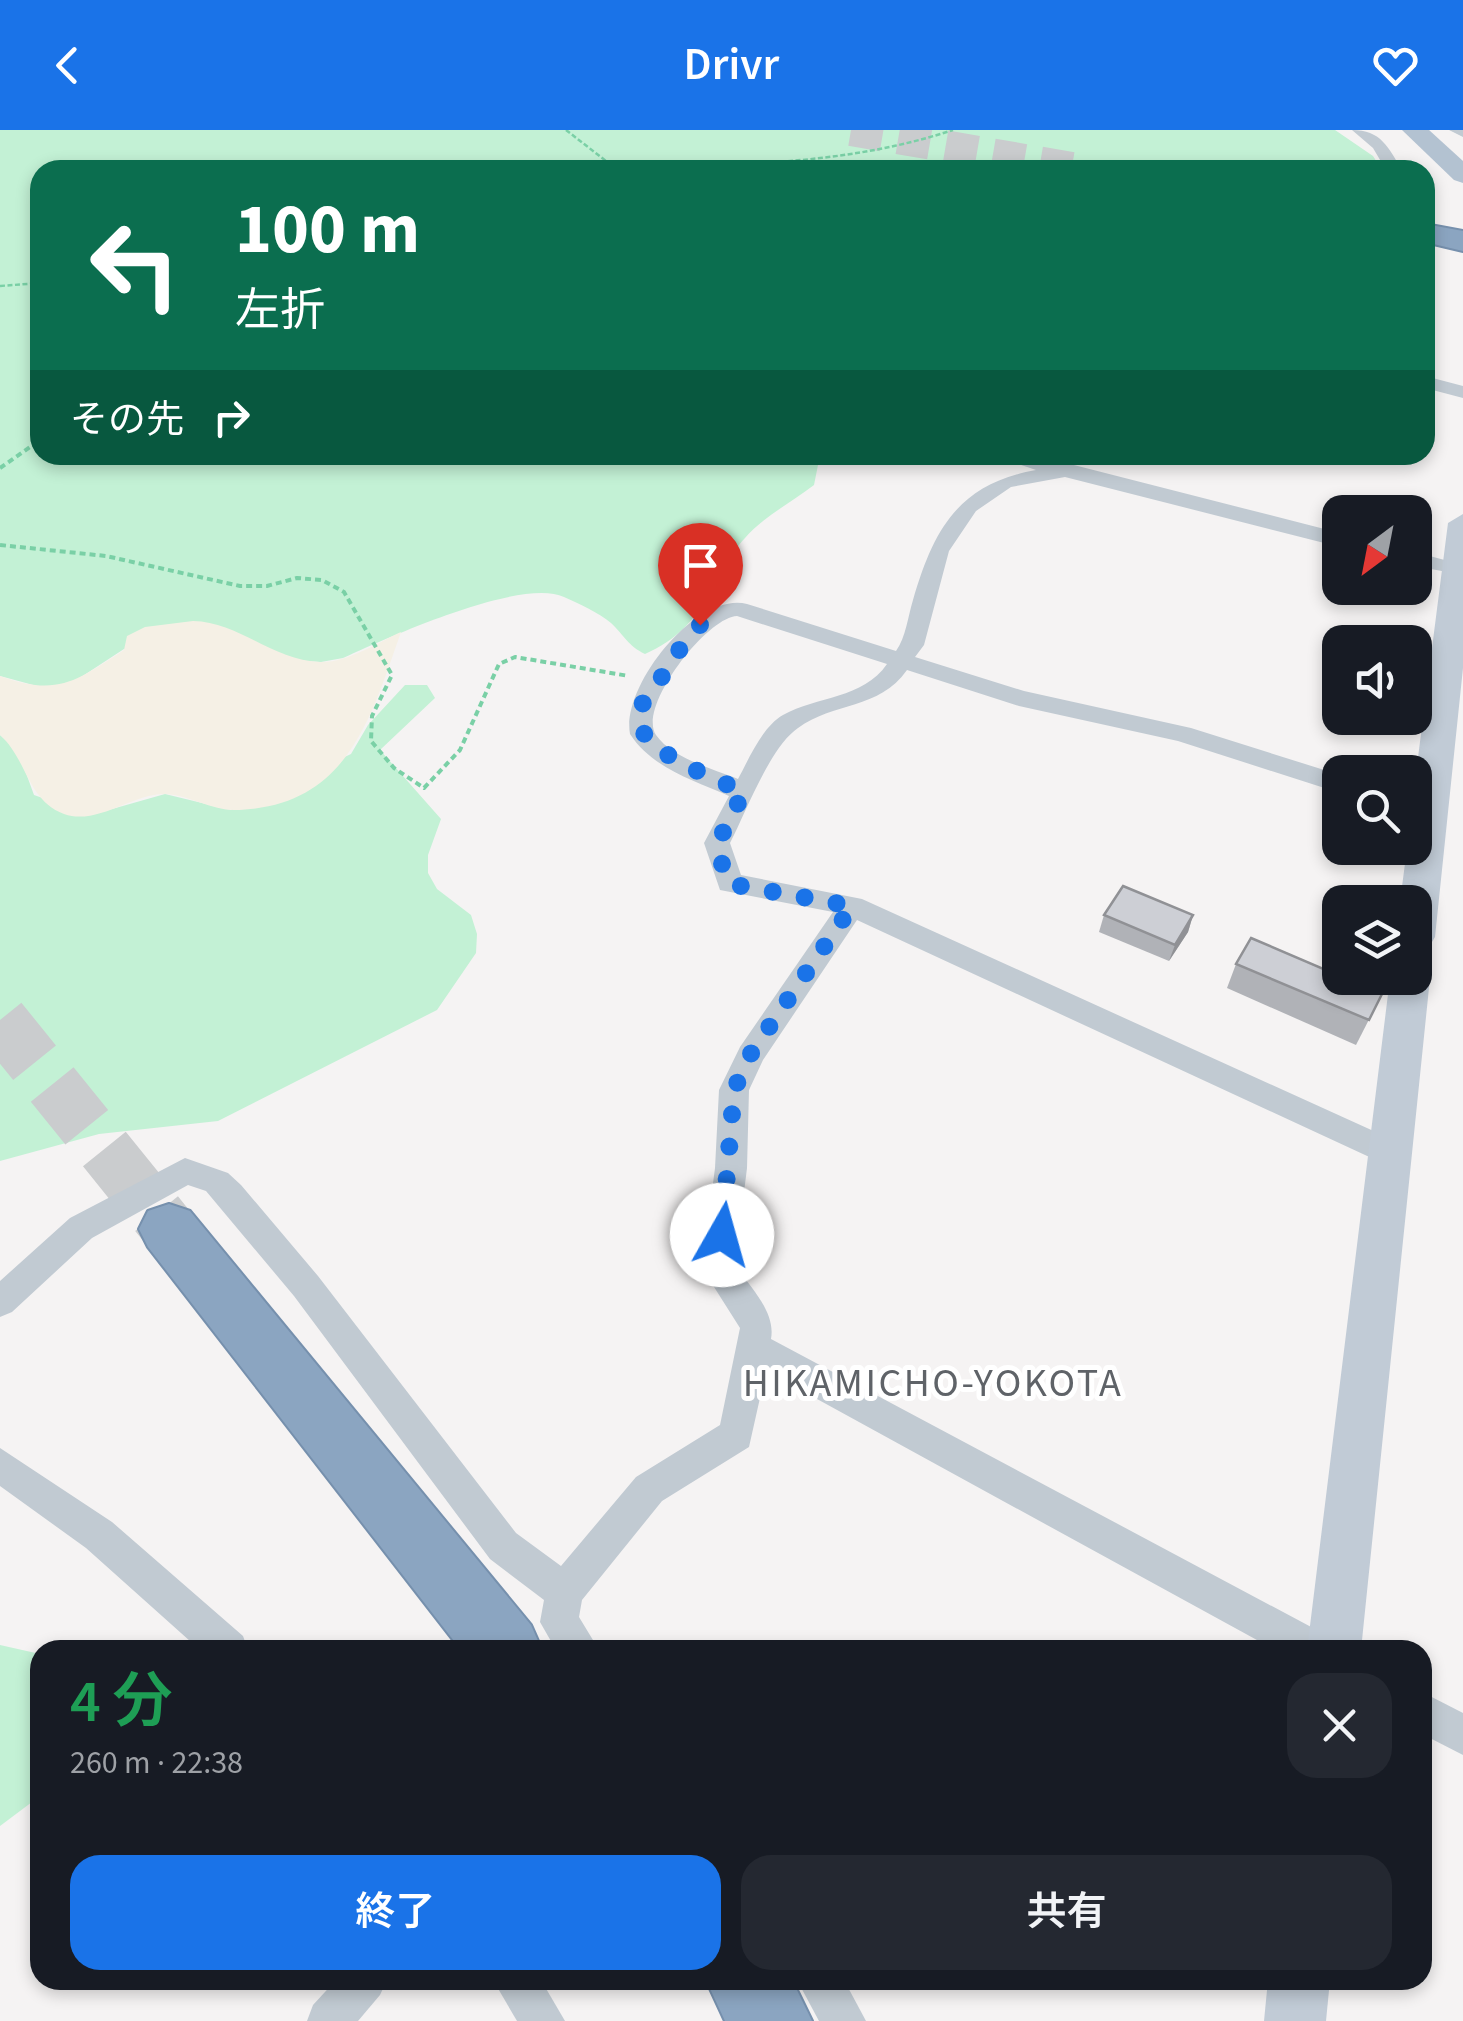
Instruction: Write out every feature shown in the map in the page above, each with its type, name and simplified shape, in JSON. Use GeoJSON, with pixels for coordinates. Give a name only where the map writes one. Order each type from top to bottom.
{"type":"FeatureCollection","features":[{"type":"Feature","properties":{"kind":"highway"},"geometry":{"type":"LineString","coordinates":[[1435,235],[1463,242]]}},
{"type":"Feature","properties":{"kind":"highway"},"geometry":{"type":"LineString","coordinates":[[169,1229],[498,1640]]}},
{"type":"Feature","properties":{"kind":"highway"},"geometry":{"type":"LineString","coordinates":[[752,1990],[771,2021]]}},
{"type":"Feature","properties":{"kind":"main road"},"geometry":{"type":"LineString","coordinates":[[1414,130],[1463,175]]}},
{"type":"Feature","properties":{"kind":"street"},"geometry":{"type":"LineString","coordinates":[[1360,130],[1379,145],[1388,160]]}},
{"type":"Feature","properties":{"kind":"street"},"geometry":{"type":"LineString","coordinates":[[1435,385],[1463,392]]}},
{"type":"Feature","properties":{"kind":"street"},"geometry":{"type":"LineString","coordinates":[[1060,465],[1005,482],[955,521],[938,551],[912,644],[890,676],[868,694],[788,722],[767,748],[717,843],[730,884],[852,906],[1389,1152]]}},
{"type":"Feature","properties":{"kind":"street"},"geometry":{"type":"LineString","coordinates":[[1073,465],[1322,535]]}},
{"type":"Feature","properties":{"kind":"street"},"geometry":{"type":"LineString","coordinates":[[1432,755],[1460,577],[1463,523]]}},
{"type":"Feature","properties":{"kind":"street"},"geometry":{"type":"LineString","coordinates":[[1432,566],[1460,577]]}},
{"type":"Feature","properties":{"kind":"street"},"geometry":{"type":"LineString","coordinates":[[744,792],[645,739],[638,726],[639,708],[681,644],[719,611],[738,608],[1020,698],[1182,734],[1322,778]]}},
{"type":"Feature","properties":{"kind":"street"},"geometry":{"type":"LineString","coordinates":[[573,1640],[560,1622],[564,1592],[649,1488],[736,1435],[756,1348],[757,1325],[718,1268],[734,1090],[750,1055],[852,906]]}},
{"type":"Feature","properties":{"kind":"street"},"geometry":{"type":"LineString","coordinates":[[1335,1640],[1408,995]]}},
{"type":"Feature","properties":{"kind":"street"},"geometry":{"type":"LineString","coordinates":[[0,1302],[82,1228],[166,1180],[185,1171],[217,1182],[306,1286],[504,1546],[564,1592]]}},
{"type":"Feature","properties":{"kind":"street"},"geometry":{"type":"LineString","coordinates":[[756,1348],[1296,1640]]}},
{"type":"Feature","properties":{"kind":"street"},"geometry":{"type":"LineString","coordinates":[[0,1465],[99,1534],[218,1640]]}},
{"type":"Feature","properties":{"kind":"street"},"geometry":{"type":"LineString","coordinates":[[1432,1718],[1463,1736]]}},
{"type":"Feature","properties":{"kind":"street"},"geometry":{"type":"LineString","coordinates":[[329,2021],[356,1990]]}},
{"type":"Feature","properties":{"kind":"street"},"geometry":{"type":"LineString","coordinates":[[522,1990],[543,2021]]}},
{"type":"Feature","properties":{"kind":"street"},"geometry":{"type":"LineString","coordinates":[[825,1990],[844,2021]]}},
{"type":"Feature","properties":{"kind":"street"},"geometry":{"type":"LineString","coordinates":[[1295,2021],[1298,1990]]}},
{"type":"Feature","properties":{"kind":"path"},"geometry":{"type":"LineString","coordinates":[[566,130],[604,160]]}},
{"type":"Feature","properties":{"kind":"path"},"geometry":{"type":"LineString","coordinates":[[770,160],[929,138],[952,130]]}},
{"type":"Feature","properties":{"kind":"path"},"geometry":{"type":"LineString","coordinates":[[0,286],[30,284]]}},
{"type":"Feature","properties":{"kind":"path"},"geometry":{"type":"LineString","coordinates":[[0,468],[30,447]]}},
{"type":"Feature","properties":{"kind":"path"},"geometry":{"type":"LineString","coordinates":[[0,545],[106,556],[240,586],[268,586],[297,578],[322,580],[344,592],[392,675],[372,716],[371,741],[394,768],[424,788],[436,782],[454,758],[499,664],[515,657],[592,666],[658,683]]}},
{"type":"Feature","properties":{"kind":"green space"},"geometry":{"type":"Polygon","coordinates":[[[0,130],[1335,130],[1376,160],[30,160],[30,465],[818,465],[814,485],[752,530],[732,554],[695,616],[682,630],[645,654],[601,616],[564,597],[544,593],[518,595],[454,612],[343,658],[321,662],[124,649],[72,683],[48,689],[0,676],[0,130]]]}},
{"type":"Feature","properties":{"kind":"green space"},"geometry":{"type":"Polygon","coordinates":[[[405,685],[427,685],[435,698],[380,750],[441,819],[428,855],[428,873],[437,889],[471,915],[477,934],[476,953],[437,1010],[218,1121],[99,1134],[0,1161],[0,735],[18,751],[34,795],[91,815],[165,794],[231,810],[351,754],[368,725],[405,685]]]}},
{"type":"Feature","properties":{"kind":"green space"},"geometry":{"type":"Polygon","coordinates":[[[0,1645],[30,1652],[30,1804],[0,1826],[0,1645]]]}},
{"type":"Feature","properties":{"kind":"sand"},"geometry":{"type":"Polygon","coordinates":[[[193,621],[226,628],[287,655],[320,662],[351,656],[401,632],[378,697],[348,753],[328,776],[303,794],[272,805],[234,810],[167,794],[142,798],[90,816],[77,817],[52,808],[0,735],[0,676],[37,685],[66,682],[124,650],[127,636],[145,627],[193,621]]]}},
{"type":"Feature","properties":{"kind":"building"},"geometry":{"type":"Polygon","coordinates":[[[1123,886],[1193,915],[1175,945],[1104,915],[1123,886]]]}},
{"type":"Feature","properties":{"kind":"building"},"geometry":{"type":"Polygon","coordinates":[[[1251,938],[1322,968],[1322,995],[1382,995],[1369,1020],[1236,964],[1251,938]]]}},
{"type":"Feature","properties":{"kind":"tunnel"},"geometry":{"type":"LineString","coordinates":[[851,130],[1025,160]]}},
{"type":"Feature","properties":{"kind":"tunnel"},"geometry":{"type":"LineString","coordinates":[[0,1020],[169,1229]]}},
{"type":"Feature","properties":{"kind":"district","name":"HIKAMICHO-YOKOTA"},"geometry":{"type":"Point","coordinates":[933,1383]}},
{"type":"Feature","properties":{"kind":"route"},"geometry":{"type":"LineString","coordinates":[[700,625],[681,644],[639,708],[638,726],[645,739],[665,754],[744,792],[717,843],[730,884],[852,906],[750,1055],[734,1090],[722,1235]]}}]}
